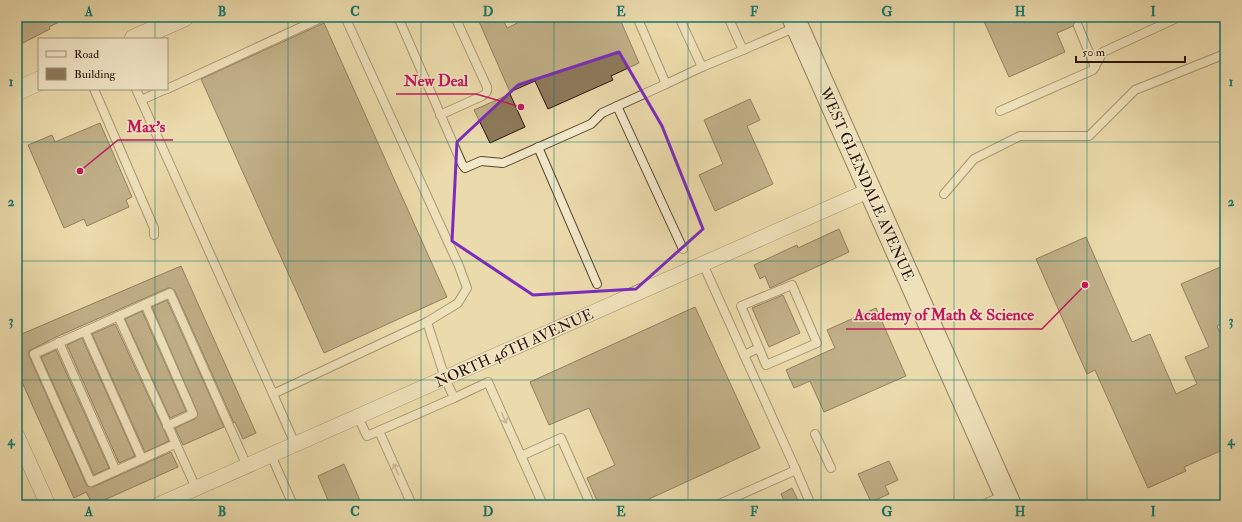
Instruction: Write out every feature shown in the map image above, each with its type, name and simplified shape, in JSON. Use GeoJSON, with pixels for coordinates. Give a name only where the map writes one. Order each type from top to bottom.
{"type":"FeatureCollection","features":[{"type":"Feature","properties":{"kind":"main road","name":"WEST GLENDALE AVENUE"},"geometry":{"type":"LineString","coordinates":[[795,22],[1008,500]]}},
{"type":"Feature","properties":{"kind":"street"},"geometry":{"type":"LineString","coordinates":[[136,38],[184,17]]}},
{"type":"Feature","properties":{"kind":"street"},"geometry":{"type":"LineString","coordinates":[[17,91],[38,81]]}},
{"type":"Feature","properties":{"kind":"street","name":"NORTH 46TH AVENUE"},"geometry":{"type":"LineString","coordinates":[[158,505],[870,190]]}},
{"type":"Feature","properties":{"kind":"street"},"geometry":{"type":"LineString","coordinates":[[17,436],[48,505]]}},
{"type":"Feature","properties":{"kind":"lane"},"geometry":{"type":"LineString","coordinates":[[273,394],[427,322],[458,303],[467,288],[459,266],[346,19],[343,17]]}},
{"type":"Feature","properties":{"kind":"lane"},"geometry":{"type":"LineString","coordinates":[[398,17],[464,167],[481,161],[503,163],[590,124],[602,113],[702,67],[743,50],[795,22]]}},
{"type":"Feature","properties":{"kind":"lane"},"geometry":{"type":"LineString","coordinates":[[440,114],[482,96],[487,93],[488,90],[455,17]]}},
{"type":"Feature","properties":{"kind":"lane"},"geometry":{"type":"LineString","coordinates":[[637,17],[666,84]]}},
{"type":"Feature","properties":{"kind":"lane"},"geometry":{"type":"LineString","coordinates":[[679,17],[702,67]]}},
{"type":"Feature","properties":{"kind":"lane"},"geometry":{"type":"LineString","coordinates":[[728,17],[743,50]]}},
{"type":"Feature","properties":{"kind":"lane"},"geometry":{"type":"LineString","coordinates":[[1000,111],[1093,70],[1104,52],[1179,17]]}},
{"type":"Feature","properties":{"kind":"lane"},"geometry":{"type":"LineString","coordinates":[[168,88],[318,18]]}},
{"type":"Feature","properties":{"kind":"lane"},"geometry":{"type":"LineString","coordinates":[[1078,26],[1095,67]]}},
{"type":"Feature","properties":{"kind":"lane"},"geometry":{"type":"LineString","coordinates":[[944,194],[974,159],[1020,136],[1089,136],[1135,90],[1225,54]]}},
{"type":"Feature","properties":{"kind":"lane"},"geometry":{"type":"LineString","coordinates":[[94,90],[154,228],[154,235]]}},
{"type":"Feature","properties":{"kind":"lane"},"geometry":{"type":"LineString","coordinates":[[136,90],[295,444]]}},
{"type":"Feature","properties":{"kind":"lane"},"geometry":{"type":"LineString","coordinates":[[141,100],[164,90]]}},
{"type":"Feature","properties":{"kind":"lane"},"geometry":{"type":"LineString","coordinates":[[617,106],[683,248]]}},
{"type":"Feature","properties":{"kind":"lane"},"geometry":{"type":"LineString","coordinates":[[538,147],[597,284]]}},
{"type":"Feature","properties":{"kind":"lane"},"geometry":{"type":"LineString","coordinates":[[703,264],[811,505]]}},
{"type":"Feature","properties":{"kind":"lane"},"geometry":{"type":"LineString","coordinates":[[792,285],[817,343],[766,365],[759,348],[741,306],[792,285]]}},
{"type":"Feature","properties":{"kind":"lane"},"geometry":{"type":"LineString","coordinates":[[175,444],[91,482],[34,354],[170,293],[247,466]]}},
{"type":"Feature","properties":{"kind":"lane"},"geometry":{"type":"LineString","coordinates":[[145,304],[193,414],[167,426]]}},
{"type":"Feature","properties":{"kind":"lane"},"geometry":{"type":"LineString","coordinates":[[118,316],[196,488]]}},
{"type":"Feature","properties":{"kind":"lane"},"geometry":{"type":"LineString","coordinates":[[427,322],[445,378],[454,398]]}},
{"type":"Feature","properties":{"kind":"lane"},"geometry":{"type":"LineString","coordinates":[[85,331],[142,459]]}},
{"type":"Feature","properties":{"kind":"lane"},"geometry":{"type":"LineString","coordinates":[[59,342],[116,471]]}},
{"type":"Feature","properties":{"kind":"lane"},"geometry":{"type":"LineString","coordinates":[[744,355],[759,348]]}},
{"type":"Feature","properties":{"kind":"lane"},"geometry":{"type":"LineString","coordinates":[[358,417],[367,436],[488,382],[543,505]]}},
{"type":"Feature","properties":{"kind":"lane"},"geometry":{"type":"LineString","coordinates":[[379,430],[412,505]]}},
{"type":"Feature","properties":{"kind":"lane"},"geometry":{"type":"LineString","coordinates":[[815,434],[831,468]]}},
{"type":"Feature","properties":{"kind":"lane"},"geometry":{"type":"LineString","coordinates":[[521,456],[561,438],[588,499]]}},
{"type":"Feature","properties":{"kind":"lane"},"geometry":{"type":"LineString","coordinates":[[271,455],[293,505]]}},
{"type":"Feature","properties":{"kind":"lane"},"geometry":{"type":"LineString","coordinates":[[717,505],[796,470]]}},
{"type":"Feature","properties":{"kind":"lane"},"geometry":{"type":"LineString","coordinates":[[982,505],[1008,500]]}},
{"type":"Feature","properties":{"kind":"highlighted area"},"geometry":{"type":"Polygon","coordinates":[[[619,52],[662,126],[703,229],[636,289],[533,295],[452,241],[457,142],[518,85],[619,52]]]}},
{"type":"Feature","properties":{"kind":"building"},"geometry":{"type":"Polygon","coordinates":[[[17,17],[69,17],[49,27],[50,29],[17,46],[17,17]]]}},
{"type":"Feature","properties":{"kind":"building"},"geometry":{"type":"Polygon","coordinates":[[[477,17],[502,17],[507,28],[530,17],[619,17],[639,63],[611,76],[613,80],[548,109],[535,81],[510,92],[477,17]]]}},
{"type":"Feature","properties":{"kind":"building"},"geometry":{"type":"Polygon","coordinates":[[[982,17],[1092,17],[1081,22],[1076,21],[1073,26],[1057,33],[1065,52],[1009,77],[982,17]]]}},
{"type":"Feature","properties":{"kind":"building"},"geometry":{"type":"Polygon","coordinates":[[[324,23],[447,297],[324,353],[201,79],[324,23]]]}},
{"type":"Feature","properties":{"kind":"building"},"geometry":{"type":"Polygon","coordinates":[[[510,94],[525,127],[490,143],[474,110],[510,94]]]}},
{"type":"Feature","properties":{"kind":"building"},"geometry":{"type":"Polygon","coordinates":[[[750,99],[760,120],[747,126],[773,184],[715,211],[699,175],[723,164],[704,120],[750,99]]]}},
{"type":"Feature","properties":{"kind":"building"},"geometry":{"type":"Polygon","coordinates":[[[100,123],[132,197],[126,200],[129,207],[87,226],[84,219],[64,228],[28,145],[52,135],[55,142],[100,123]]]}},
{"type":"Feature","properties":{"kind":"building"},"geometry":{"type":"Polygon","coordinates":[[[839,229],[849,252],[770,288],[765,276],[760,279],[754,265],[797,245],[798,248],[839,229]]]}},
{"type":"Feature","properties":{"kind":"building"},"geometry":{"type":"Polygon","coordinates":[[[1086,237],[1132,342],[1150,334],[1176,394],[1197,384],[1185,357],[1209,347],[1181,284],[1225,265],[1225,322],[1217,326],[1225,345],[1225,449],[1184,467],[1186,471],[1148,488],[1095,370],[1087,374],[1036,259],[1086,237]]]}},
{"type":"Feature","properties":{"kind":"building"},"geometry":{"type":"Polygon","coordinates":[[[181,266],[256,433],[243,439],[235,422],[234,423],[175,291],[168,288],[56,337],[29,351],[29,356],[87,486],[93,487],[171,452],[178,467],[93,505],[86,492],[74,498],[17,371],[17,350],[22,348],[17,340],[17,336],[181,266]]]}},
{"type":"Feature","properties":{"kind":"building"},"geometry":{"type":"Polygon","coordinates":[[[783,295],[800,333],[769,347],[752,308],[783,295]]]}},
{"type":"Feature","properties":{"kind":"building"},"geometry":{"type":"Polygon","coordinates":[[[167,300],[224,427],[183,445],[175,428],[195,419],[198,414],[152,307],[167,300]]]}},
{"type":"Feature","properties":{"kind":"building"},"geometry":{"type":"Polygon","coordinates":[[[695,307],[760,448],[636,505],[599,505],[587,478],[615,465],[589,408],[549,425],[530,382],[695,307]]]}},
{"type":"Feature","properties":{"kind":"building"},"geometry":{"type":"Polygon","coordinates":[[[876,308],[906,376],[824,412],[810,381],[794,388],[786,370],[835,348],[827,330],[876,308]]]}},
{"type":"Feature","properties":{"kind":"building"},"geometry":{"type":"Polygon","coordinates":[[[142,311],[186,411],[170,418],[125,319],[142,311]]]}},
{"type":"Feature","properties":{"kind":"building"},"geometry":{"type":"Polygon","coordinates":[[[115,324],[169,441],[145,452],[92,334],[115,324]]]}},
{"type":"Feature","properties":{"kind":"building"},"geometry":{"type":"Polygon","coordinates":[[[82,338],[135,456],[119,463],[67,345],[82,338]]]}},
{"type":"Feature","properties":{"kind":"building"},"geometry":{"type":"Polygon","coordinates":[[[56,350],[109,468],[94,475],[41,357],[56,350]]]}},
{"type":"Feature","properties":{"kind":"building"},"geometry":{"type":"Polygon","coordinates":[[[889,461],[898,480],[885,486],[889,494],[871,502],[858,474],[889,461]]]}},
{"type":"Feature","properties":{"kind":"building"},"geometry":{"type":"Polygon","coordinates":[[[344,464],[362,505],[330,505],[318,476],[344,464]]]}},
{"type":"Feature","properties":{"kind":"building"},"geometry":{"type":"Polygon","coordinates":[[[792,488],[800,505],[786,505],[781,494],[792,488]]]}},
{"type":"Feature","properties":{"kind":"place","name":"New Deal"},"geometry":{"type":"Point","coordinates":[521,107]}},
{"type":"Feature","properties":{"kind":"place","name":"Max's"},"geometry":{"type":"Point","coordinates":[80,171]}},
{"type":"Feature","properties":{"kind":"place","name":"Academy of Math & Science"},"geometry":{"type":"Point","coordinates":[1085,285]}}]}
